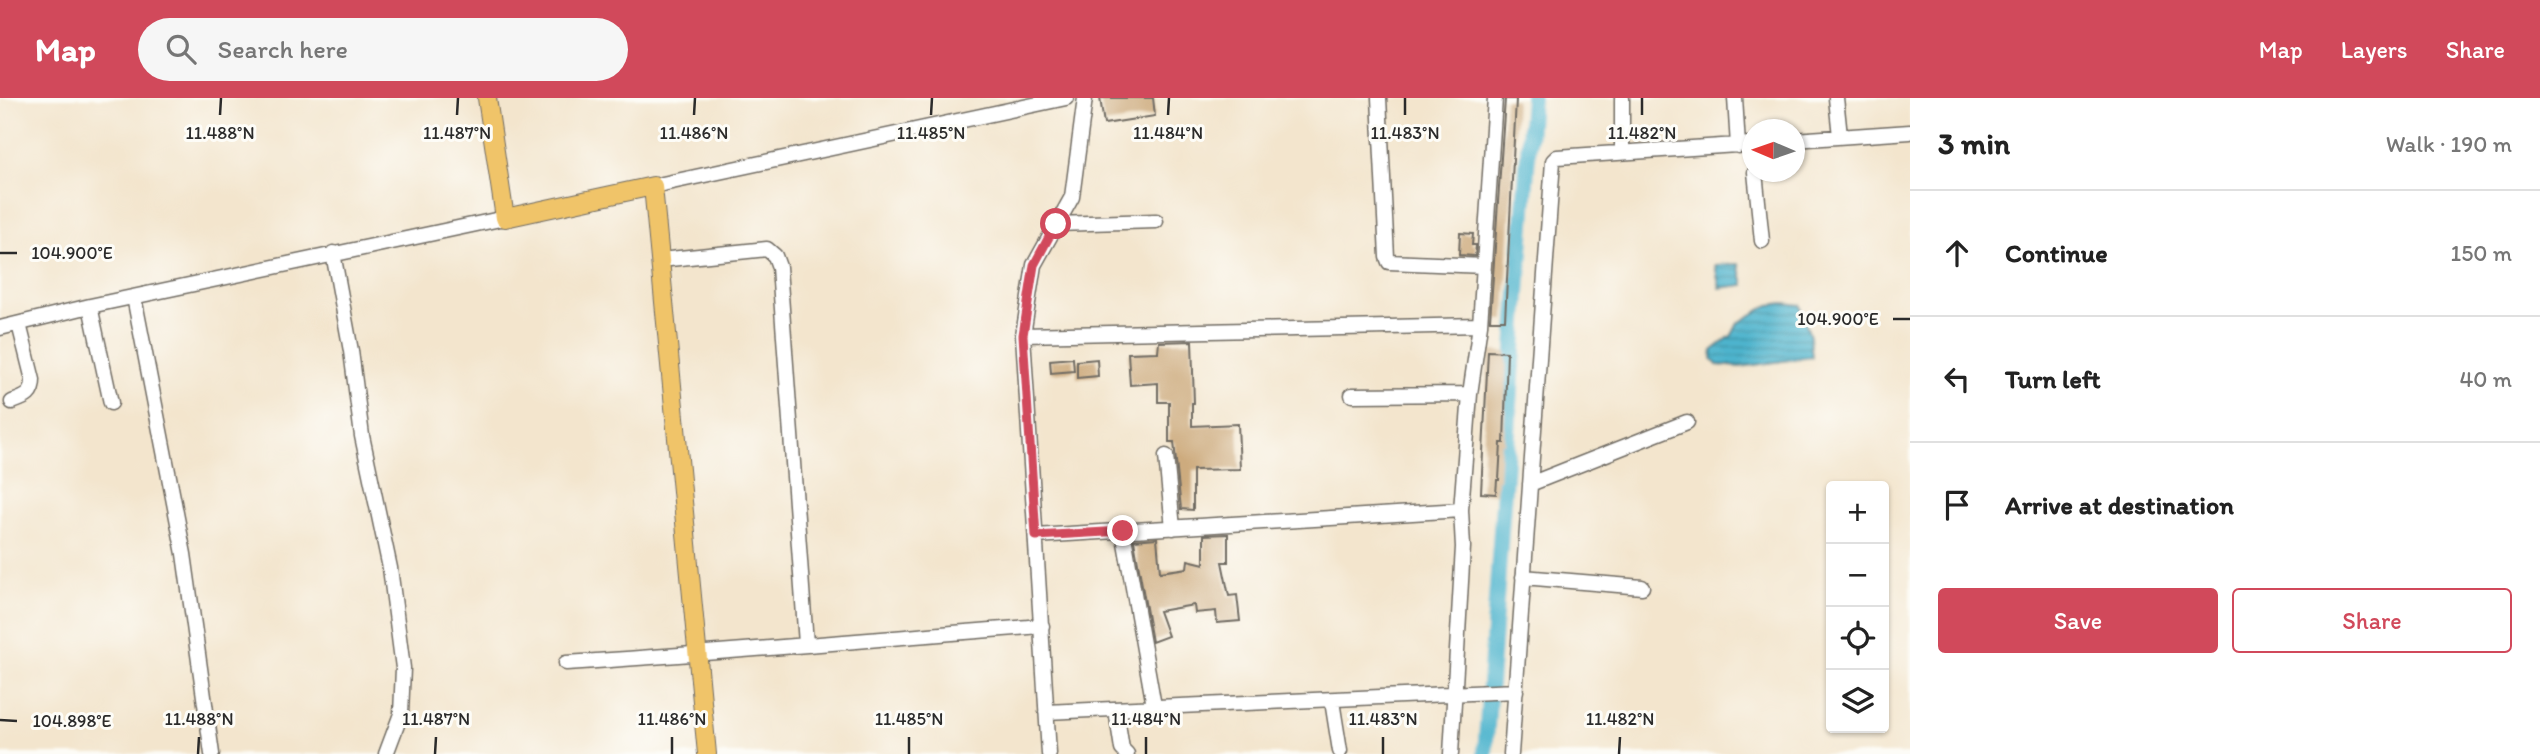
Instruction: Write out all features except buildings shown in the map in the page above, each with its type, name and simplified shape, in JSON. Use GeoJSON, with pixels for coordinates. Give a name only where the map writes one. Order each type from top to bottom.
{"type":"FeatureCollection","features":[{"type":"Feature","properties":{"kind":"main road"},"geometry":{"type":"LineString","coordinates":[[487,98],[505,218],[653,186],[707,754]]}},
{"type":"Feature","properties":{"kind":"street"},"geometry":{"type":"LineString","coordinates":[[653,186],[1066,98]]}},
{"type":"Feature","properties":{"kind":"street"},"geometry":{"type":"LineString","coordinates":[[1049,754],[1023,335],[1034,265],[1072,197],[1086,98]]}},
{"type":"Feature","properties":{"kind":"street"},"geometry":{"type":"LineString","coordinates":[[1379,98],[1389,262],[1484,266]]}},
{"type":"Feature","properties":{"kind":"street"},"geometry":{"type":"LineString","coordinates":[[1451,754],[1463,547],[1461,510],[1470,394],[1480,324],[1495,98]]}},
{"type":"Feature","properties":{"kind":"street"},"geometry":{"type":"LineString","coordinates":[[1622,98],[1622,152]]}},
{"type":"Feature","properties":{"kind":"street"},"geometry":{"type":"LineString","coordinates":[[1735,98],[1742,122]]}},
{"type":"Feature","properties":{"kind":"street"},"geometry":{"type":"LineString","coordinates":[[1836,98],[1840,136]]}},
{"type":"Feature","properties":{"kind":"street"},"geometry":{"type":"LineString","coordinates":[[1805,139],[1910,132]]}},
{"type":"Feature","properties":{"kind":"street"},"geometry":{"type":"LineString","coordinates":[[1511,754],[1509,691],[1523,576],[1553,161],[1557,157],[1742,146]]}},
{"type":"Feature","properties":{"kind":"street"},"geometry":{"type":"LineString","coordinates":[[1756,182],[1762,241]]}},
{"type":"Feature","properties":{"kind":"street"},"geometry":{"type":"LineString","coordinates":[[0,328],[333,253],[505,218]]}},
{"type":"Feature","properties":{"kind":"street"},"geometry":{"type":"LineString","coordinates":[[1056,224],[1156,221]]}},
{"type":"Feature","properties":{"kind":"street"},"geometry":{"type":"LineString","coordinates":[[660,260],[767,249],[775,256],[779,267],[806,643]]}},
{"type":"Feature","properties":{"kind":"street"},"geometry":{"type":"LineString","coordinates":[[333,253],[351,351],[362,436],[390,568],[403,668],[401,714],[386,754]]}},
{"type":"Feature","properties":{"kind":"street"},"geometry":{"type":"LineString","coordinates":[[134,297],[184,554],[212,754]]}},
{"type":"Feature","properties":{"kind":"street"},"geometry":{"type":"LineString","coordinates":[[90,306],[111,403]]}},
{"type":"Feature","properties":{"kind":"street"},"geometry":{"type":"LineString","coordinates":[[12,402],[28,397],[33,389],[19,324]]}},
{"type":"Feature","properties":{"kind":"street"},"geometry":{"type":"LineString","coordinates":[[1023,335],[1480,324]]}},
{"type":"Feature","properties":{"kind":"street"},"geometry":{"type":"LineString","coordinates":[[1352,395],[1470,394]]}},
{"type":"Feature","properties":{"kind":"street"},"geometry":{"type":"LineString","coordinates":[[1530,484],[1687,422]]}},
{"type":"Feature","properties":{"kind":"street"},"geometry":{"type":"LineString","coordinates":[[1166,456],[1173,528]]}},
{"type":"Feature","properties":{"kind":"street"},"geometry":{"type":"LineString","coordinates":[[1036,536],[1461,510]]}},
{"type":"Feature","properties":{"kind":"street"},"geometry":{"type":"LineString","coordinates":[[1123,531],[1154,706]]}},
{"type":"Feature","properties":{"kind":"street"},"geometry":{"type":"LineString","coordinates":[[1523,576],[1642,587]]}},
{"type":"Feature","properties":{"kind":"street"},"geometry":{"type":"LineString","coordinates":[[566,663],[698,655],[806,643],[1042,626]]}},
{"type":"Feature","properties":{"kind":"street"},"geometry":{"type":"LineString","coordinates":[[1046,712],[1509,691]]}},
{"type":"Feature","properties":{"kind":"street"},"geometry":{"type":"LineString","coordinates":[[1332,701],[1340,751]]}},
{"type":"Feature","properties":{"kind":"street"},"geometry":{"type":"LineString","coordinates":[[1116,710],[1122,749],[1128,754]]}},
{"type":"Feature","properties":{"kind":"water"},"geometry":{"type":"Polygon","coordinates":[[[1739,264],[1744,285],[1720,288],[1715,265],[1739,264]]]}},
{"type":"Feature","properties":{"kind":"water"},"geometry":{"type":"Polygon","coordinates":[[[1769,305],[1800,305],[1810,337],[1812,357],[1740,367],[1717,365],[1712,358],[1713,350],[1732,335],[1738,323],[1769,305]]]}},
{"type":"Feature","properties":{"kind":"waterway"},"geometry":{"type":"LineString","coordinates":[[1485,754],[1532,98]]}},
{"type":"Feature","properties":{"kind":"route"},"geometry":{"type":"LineString","coordinates":[[1056,224],[1034,265],[1023,335],[1036,536],[1123,531]]}}]}
